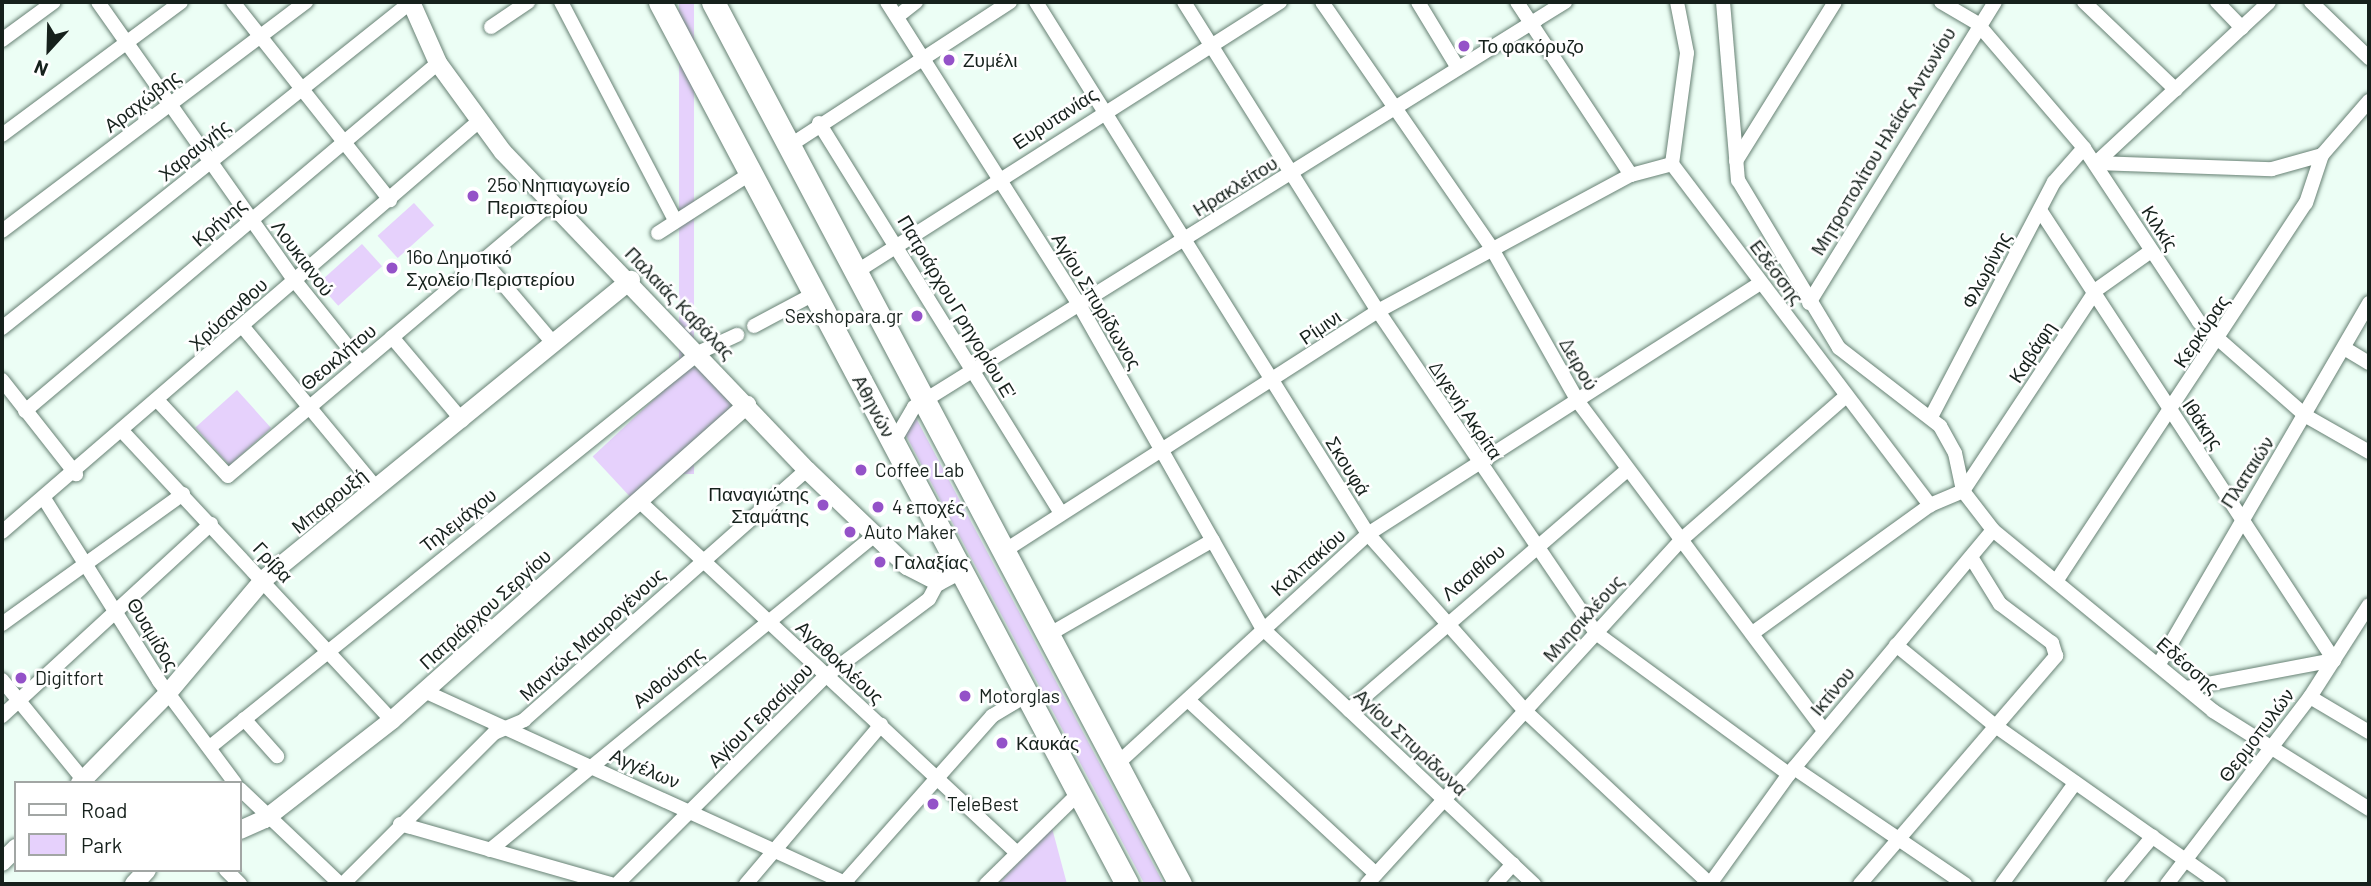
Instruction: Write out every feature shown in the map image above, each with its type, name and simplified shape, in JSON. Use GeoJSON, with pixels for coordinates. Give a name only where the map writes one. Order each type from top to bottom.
{"type":"FeatureCollection","features":[{"type":"Feature","properties":{"kind":"highway","name":"Αθηνών"},"geometry":{"type":"LineString","coordinates":[[660,2],[1127,884]]}},
{"type":"Feature","properties":{"kind":"highway"},"geometry":{"type":"LineString","coordinates":[[713,2],[1180,884]]}},
{"type":"Feature","properties":{"kind":"street"},"geometry":{"type":"LineString","coordinates":[[2,40],[54,2]]}},
{"type":"Feature","properties":{"kind":"street","name":"Λουκιανού"},"geometry":{"type":"LineString","coordinates":[[98,2],[295,281],[361,363]]}},
{"type":"Feature","properties":{"kind":"street"},"geometry":{"type":"LineString","coordinates":[[2,135],[181,2]]}},
{"type":"Feature","properties":{"kind":"street"},"geometry":{"type":"LineString","coordinates":[[233,2],[390,200]]}},
{"type":"Feature","properties":{"kind":"street","name":"Αραχώβης"},"geometry":{"type":"LineString","coordinates":[[2,231],[306,2]]}},
{"type":"Feature","properties":{"kind":"street","name":"Παλαιάς Καβάλας"},"geometry":{"type":"LineString","coordinates":[[411,2],[438,64],[478,122],[552,202],[700,352],[872,537],[938,582]]}},
{"type":"Feature","properties":{"kind":"street","name":"Χαραυγής"},"geometry":{"type":"LineString","coordinates":[[2,328],[411,2]]}},
{"type":"Feature","properties":{"kind":"street"},"geometry":{"type":"LineString","coordinates":[[491,27],[528,2]]}},
{"type":"Feature","properties":{"kind":"street"},"geometry":{"type":"LineString","coordinates":[[561,2],[674,218]]}},
{"type":"Feature","properties":{"kind":"street","name":"Αγίου Σπυρίδωνος"},"geometry":{"type":"LineString","coordinates":[[887,2],[1080,306],[1262,628]]}},
{"type":"Feature","properties":{"kind":"street"},"geometry":{"type":"LineString","coordinates":[[898,16],[916,2]]}},
{"type":"Feature","properties":{"kind":"street"},"geometry":{"type":"LineString","coordinates":[[789,146],[819,123],[1010,2]]}},
{"type":"Feature","properties":{"kind":"street","name":"Σκουφά"},"geometry":{"type":"LineString","coordinates":[[1036,2],[1105,108],[1183,240],[1368,534],[1525,711],[1710,884]]}},
{"type":"Feature","properties":{"kind":"street","name":"Διγενή Ακρίτα"},"geometry":{"type":"LineString","coordinates":[[1184,2],[1378,312],[1596,633],[1791,771],[1898,837],[1965,884]]}},
{"type":"Feature","properties":{"kind":"street","name":"Ευρυτανίας"},"geometry":{"type":"LineString","coordinates":[[856,272],[1105,108],[1280,2]]}},
{"type":"Feature","properties":{"kind":"street","name":"Δειρού"},"geometry":{"type":"LineString","coordinates":[[1322,2],[1393,109],[1491,247],[1579,403],[1681,540],[1754,632],[1824,730]]}},
{"type":"Feature","properties":{"kind":"street"},"geometry":{"type":"LineString","coordinates":[[1418,2],[1458,68]]}},
{"type":"Feature","properties":{"kind":"street"},"geometry":{"type":"LineString","coordinates":[[1517,2],[1630,175]]}},
{"type":"Feature","properties":{"kind":"street","name":"Ηρακλείτου"},"geometry":{"type":"LineString","coordinates":[[894,443],[907,414],[924,401],[1565,2]]}},
{"type":"Feature","properties":{"kind":"street"},"geometry":{"type":"LineString","coordinates":[[1672,164],[1687,53],[1677,2]]}},
{"type":"Feature","properties":{"kind":"street","name":"Εδέσσης"},"geometry":{"type":"LineString","coordinates":[[1723,2],[1736,161],[1747,200],[1809,303],[1852,361],[1931,417],[1955,453],[1963,491],[1993,530],[2186,688],[2268,751],[2369,809]]}},
{"type":"Feature","properties":{"kind":"street"},"geometry":{"type":"LineString","coordinates":[[1736,161],[1835,2]]}},
{"type":"Feature","properties":{"kind":"street","name":"Κιλκίς"},"geometry":{"type":"LineString","coordinates":[[1941,2],[1977,23],[2084,148],[2151,251],[2219,341],[2306,416],[2369,452]]}},
{"type":"Feature","properties":{"kind":"street","name":"Μητροπολίτου Ηλείας Αντωνίου"},"geometry":{"type":"LineString","coordinates":[[1809,303],[1977,23],[1995,2]]}},
{"type":"Feature","properties":{"kind":"street"},"geometry":{"type":"LineString","coordinates":[[2084,2],[2176,90]]}},
{"type":"Feature","properties":{"kind":"street"},"geometry":{"type":"LineString","coordinates":[[2217,2],[2242,28]]}},
{"type":"Feature","properties":{"kind":"street"},"geometry":{"type":"LineString","coordinates":[[2096,163],[2269,2]]}},
{"type":"Feature","properties":{"kind":"street"},"geometry":{"type":"LineString","coordinates":[[2311,2],[2369,58]]}},
{"type":"Feature","properties":{"kind":"street","name":"Κρήνης"},"geometry":{"type":"LineString","coordinates":[[25,411],[438,64]]}},
{"type":"Feature","properties":{"kind":"street","name":"Κερκύρας"},"geometry":{"type":"LineString","coordinates":[[2057,580],[2219,341],[2306,203],[2322,155],[2369,101]]}},
{"type":"Feature","properties":{"kind":"street","name":"Χρύσανθου"},"geometry":{"type":"LineString","coordinates":[[2,532],[76,474],[478,122]]}},
{"type":"Feature","properties":{"kind":"street","name":"Πατριάρχου Γρηγορίου Ε'"},"geometry":{"type":"LineString","coordinates":[[819,123],[898,245],[1061,513]]}},
{"type":"Feature","properties":{"kind":"street","name":"Φλωρίνης"},"geometry":{"type":"LineString","coordinates":[[1931,417],[2040,210],[2084,148]]}},
{"type":"Feature","properties":{"kind":"street"},"geometry":{"type":"LineString","coordinates":[[2096,163],[2272,169],[2322,155]]}},
{"type":"Feature","properties":{"kind":"street","name":"Ρίμινι"},"geometry":{"type":"LineString","coordinates":[[1003,551],[1161,446],[1272,382],[1378,312],[1491,247],[1630,175],[1672,164]]}},
{"type":"Feature","properties":{"kind":"street","name":"Εδέσσης"},"geometry":{"type":"LineString","coordinates":[[1672,164],[1930,505]]}},
{"type":"Feature","properties":{"kind":"street"},"geometry":{"type":"LineString","coordinates":[[658,233],[674,218],[751,173]]}},
{"type":"Feature","properties":{"kind":"street","name":"Θεοκλήτου"},"geometry":{"type":"LineString","coordinates":[[159,402],[228,477],[552,202]]}},
{"type":"Feature","properties":{"kind":"street","name":"Ιθάκης"},"geometry":{"type":"LineString","coordinates":[[2040,210],[2096,290],[2170,412],[2242,515],[2334,660]]}},
{"type":"Feature","properties":{"kind":"street","name":"Καβάφη"},"geometry":{"type":"LineString","coordinates":[[1963,491],[2096,290],[2151,251]]}},
{"type":"Feature","properties":{"kind":"street"},"geometry":{"type":"LineString","coordinates":[[483,260],[554,344]]}},
{"type":"Feature","properties":{"kind":"street","name":"Μπαρουξή"},"geometry":{"type":"LineString","coordinates":[[84,781],[168,693],[264,580],[631,281]]}},
{"type":"Feature","properties":{"kind":"street","name":"Καλπακίου"},"geometry":{"type":"LineString","coordinates":[[1117,764],[1262,628],[1368,534],[1579,403],[1760,283]]}},
{"type":"Feature","properties":{"kind":"street"},"geometry":{"type":"LineString","coordinates":[[754,326],[814,293]]}},
{"type":"Feature","properties":{"kind":"street","name":"Πλαταιών"},"geometry":{"type":"LineString","coordinates":[[2159,664],[2242,515],[2306,416],[2369,303]]}},
{"type":"Feature","properties":{"kind":"street"},"geometry":{"type":"LineString","coordinates":[[243,327],[377,489]]}},
{"type":"Feature","properties":{"kind":"street","name":"Τηλεμάχου"},"geometry":{"type":"LineString","coordinates":[[210,747],[700,352],[737,335]]}},
{"type":"Feature","properties":{"kind":"street"},"geometry":{"type":"LineString","coordinates":[[392,337],[462,420]]}},
{"type":"Feature","properties":{"kind":"street"},"geometry":{"type":"LineString","coordinates":[[2344,348],[2369,363]]}},
{"type":"Feature","properties":{"kind":"street"},"geometry":{"type":"LineString","coordinates":[[2,380],[76,474]]}},
{"type":"Feature","properties":{"kind":"street","name":"Μνησικλέους"},"geometry":{"type":"LineString","coordinates":[[1371,879],[1681,540],[1846,396]]}},
{"type":"Feature","properties":{"kind":"street","name":"Πατριάρχου Σεργίου"},"geometry":{"type":"LineString","coordinates":[[242,829],[265,819],[392,720],[747,405]]}},
{"type":"Feature","properties":{"kind":"street","name":"Γρίβα"},"geometry":{"type":"LineString","coordinates":[[123,432],[392,720]]}},
{"type":"Feature","properties":{"kind":"street","name":"Μαντώς Μαυρογένους"},"geometry":{"type":"LineString","coordinates":[[342,884],[494,733],[509,727],[807,470]]}},
{"type":"Feature","properties":{"kind":"street","name":"Λασιθίου"},"geometry":{"type":"LineString","coordinates":[[1349,710],[1447,620],[1628,470]]}},
{"type":"Feature","properties":{"kind":"street"},"geometry":{"type":"LineString","coordinates":[[1754,632],[1930,505],[1963,491]]}},
{"type":"Feature","properties":{"kind":"street"},"geometry":{"type":"LineString","coordinates":[[2,624],[183,494]]}},
{"type":"Feature","properties":{"kind":"street","name":"Θυαμίδος"},"geometry":{"type":"LineString","coordinates":[[45,500],[88,563],[168,693],[210,747],[227,780]]}},
{"type":"Feature","properties":{"kind":"street","name":"Αγαθοκλέους"},"geometry":{"type":"LineString","coordinates":[[638,500],[1016,852]]}},
{"type":"Feature","properties":{"kind":"street"},"geometry":{"type":"LineString","coordinates":[[2,716],[211,524]]}},
{"type":"Feature","properties":{"kind":"street","name":"Ικτίνου"},"geometry":{"type":"LineString","coordinates":[[1710,884],[1791,771],[1993,530]]}},
{"type":"Feature","properties":{"kind":"street","name":"Ανθούσης"},"geometry":{"type":"LineString","coordinates":[[490,850],[589,765],[872,537]]}},
{"type":"Feature","properties":{"kind":"street"},"geometry":{"type":"LineString","coordinates":[[1048,635],[1213,540]]}},
{"type":"Feature","properties":{"kind":"street"},"geometry":{"type":"LineString","coordinates":[[1860,884],[1994,725],[2053,661],[2052,643],[2000,604],[1971,557]]}},
{"type":"Feature","properties":{"kind":"street"},"geometry":{"type":"LineString","coordinates":[[938,582],[961,570]]}},
{"type":"Feature","properties":{"kind":"street","name":"Αγίου Γερασίμου"},"geometry":{"type":"LineString","coordinates":[[617,884],[827,675],[929,599],[938,582]]}},
{"type":"Feature","properties":{"kind":"street","name":"Θερμοπυλών"},"geometry":{"type":"LineString","coordinates":[[2167,884],[2310,697],[2334,660],[2364,626],[2369,605]]}},
{"type":"Feature","properties":{"kind":"street","name":"Αγίου Σπυρίδωνα"},"geometry":{"type":"LineString","coordinates":[[1262,628],[1534,884]]}},
{"type":"Feature","properties":{"kind":"street"},"geometry":{"type":"LineString","coordinates":[[1896,645],[1994,725],[2219,884]]}},
{"type":"Feature","properties":{"kind":"street"},"geometry":{"type":"LineString","coordinates":[[2186,688],[2334,660]]}},
{"type":"Feature","properties":{"kind":"street"},"geometry":{"type":"LineString","coordinates":[[2,680],[82,781]]}},
{"type":"Feature","properties":{"kind":"street","name":"Αγγέλων"},"geometry":{"type":"LineString","coordinates":[[424,691],[692,810],[845,884]]}},
{"type":"Feature","properties":{"kind":"street"},"geometry":{"type":"LineString","coordinates":[[845,884],[992,716],[1027,695]]}},
{"type":"Feature","properties":{"kind":"street"},"geometry":{"type":"LineString","coordinates":[[2310,697],[2369,732]]}},
{"type":"Feature","properties":{"kind":"street"},"geometry":{"type":"LineString","coordinates":[[1188,700],[1371,879]]}},
{"type":"Feature","properties":{"kind":"street"},"geometry":{"type":"LineString","coordinates":[[244,719],[277,756]]}},
{"type":"Feature","properties":{"kind":"street"},"geometry":{"type":"LineString","coordinates":[[746,884],[881,725]]}},
{"type":"Feature","properties":{"kind":"street"},"geometry":{"type":"LineString","coordinates":[[2002,884],[2075,783]]}},
{"type":"Feature","properties":{"kind":"street"},"geometry":{"type":"LineString","coordinates":[[242,791],[265,819],[342,884]]}},
{"type":"Feature","properties":{"kind":"street"},"geometry":{"type":"LineString","coordinates":[[986,884],[1079,793]]}},
{"type":"Feature","properties":{"kind":"street"},"geometry":{"type":"LineString","coordinates":[[400,824],[611,884]]}},
{"type":"Feature","properties":{"kind":"street"},"geometry":{"type":"LineString","coordinates":[[2113,884],[2152,836]]}},
{"type":"Feature","properties":{"kind":"street"},"geometry":{"type":"LineString","coordinates":[[1495,884],[1513,864]]}},
{"type":"Feature","properties":{"kind":"green space"},"geometry":{"type":"Polygon","coordinates":[[[679,2],[694,2],[694,474],[679,474],[679,2]]]}},
{"type":"Feature","properties":{"kind":"green space"},"geometry":{"type":"Polygon","coordinates":[[[414,203],[434,225],[398,258],[378,236],[414,203]]]}},
{"type":"Feature","properties":{"kind":"green space"},"geometry":{"type":"Polygon","coordinates":[[[362,244],[382,266],[338,306],[318,283],[362,244]]]}},
{"type":"Feature","properties":{"kind":"green space"},"geometry":{"type":"Polygon","coordinates":[[[695,361],[735,404],[633,500],[593,456],[695,361]]]}},
{"type":"Feature","properties":{"kind":"green space"},"geometry":{"type":"Polygon","coordinates":[[[237,390],[271,428],[230,465],[195,427],[237,390]]]}},
{"type":"Feature","properties":{"kind":"green space"},"geometry":{"type":"Polygon","coordinates":[[[916,418],[1163,883],[1145,884],[901,426],[916,418]]]}},
{"type":"Feature","properties":{"kind":"green space"},"geometry":{"type":"Polygon","coordinates":[[[1052,828],[1067,884],[998,884],[1052,828]]]}},
{"type":"Feature","properties":{"kind":"place","name":"Το φακόρυζο"},"geometry":{"type":"Point","coordinates":[1464,46]}},
{"type":"Feature","properties":{"kind":"place","name":"Ζυμέλι"},"geometry":{"type":"Point","coordinates":[949,60]}},
{"type":"Feature","properties":{"kind":"place","name":"25ο Νηπιαγωγείο Περιστερίου"},"geometry":{"type":"Point","coordinates":[473,196]}},
{"type":"Feature","properties":{"kind":"place","name":"16ο Δημοτικό Σχολείο Περιστερίου"},"geometry":{"type":"Point","coordinates":[392,268]}},
{"type":"Feature","properties":{"kind":"place","name":"Sexshopara.gr"},"geometry":{"type":"Point","coordinates":[917,316]}},
{"type":"Feature","properties":{"kind":"place","name":"Coffee Lab"},"geometry":{"type":"Point","coordinates":[861,470]}},
{"type":"Feature","properties":{"kind":"place","name":"Παναγιώτης Σταμάτης"},"geometry":{"type":"Point","coordinates":[823,505]}},
{"type":"Feature","properties":{"kind":"place","name":"4 εποχές"},"geometry":{"type":"Point","coordinates":[878,507]}},
{"type":"Feature","properties":{"kind":"place","name":"Auto Maker"},"geometry":{"type":"Point","coordinates":[850,532]}},
{"type":"Feature","properties":{"kind":"place","name":"Γαλαξίας"},"geometry":{"type":"Point","coordinates":[880,562]}},
{"type":"Feature","properties":{"kind":"place","name":"Digitfort"},"geometry":{"type":"Point","coordinates":[21,678]}},
{"type":"Feature","properties":{"kind":"place","name":"Motorglas"},"geometry":{"type":"Point","coordinates":[965,696]}},
{"type":"Feature","properties":{"kind":"place","name":"Καυκάς"},"geometry":{"type":"Point","coordinates":[1002,743]}},
{"type":"Feature","properties":{"kind":"place","name":"TeleBest"},"geometry":{"type":"Point","coordinates":[933,804]}}]}
